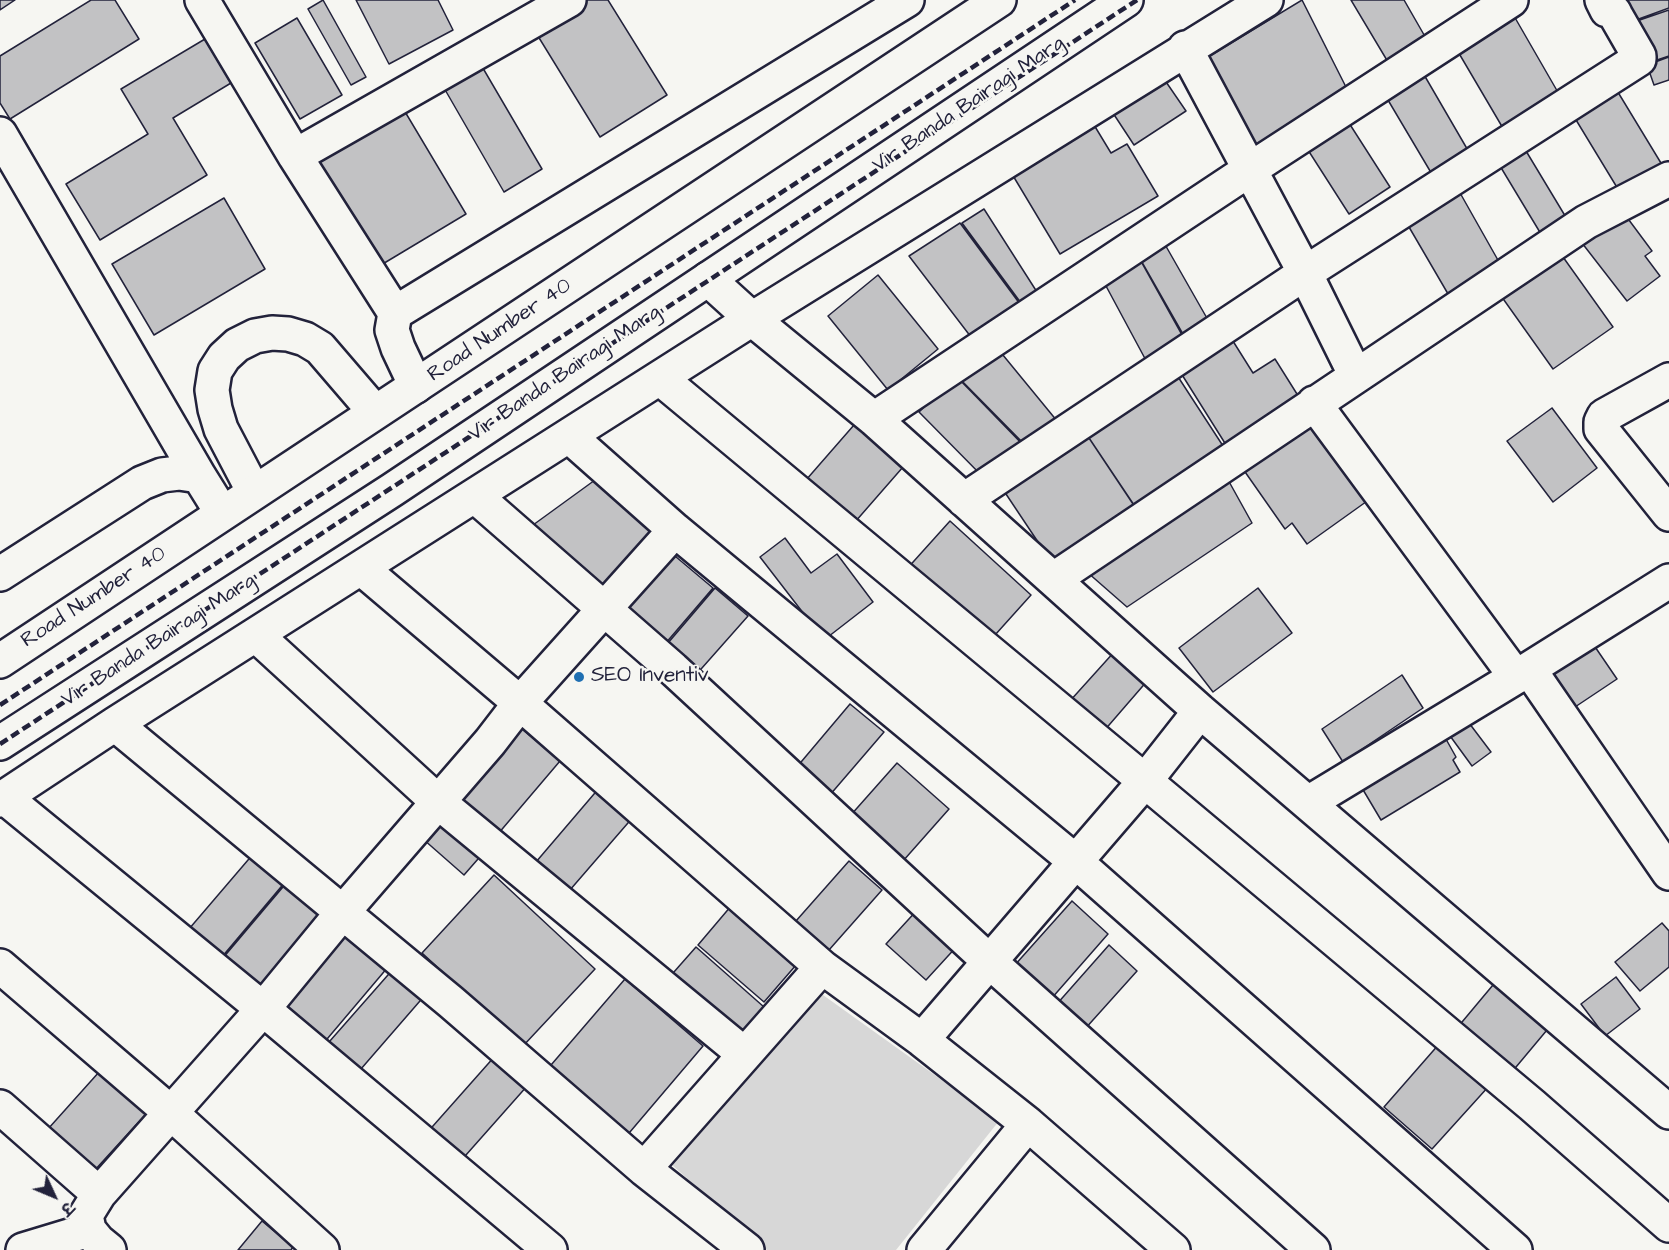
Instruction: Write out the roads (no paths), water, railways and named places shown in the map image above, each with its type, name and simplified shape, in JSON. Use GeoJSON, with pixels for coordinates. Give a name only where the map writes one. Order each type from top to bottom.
{"type":"FeatureCollection","features":[{"type":"Feature","properties":{"kind":"street"},"geometry":{"type":"LineString","coordinates":[[202,0],[296,156],[395,313],[392,330],[416,386]]}},
{"type":"Feature","properties":{"kind":"street"},"geometry":{"type":"LineString","coordinates":[[296,156],[569,0]]}},
{"type":"Feature","properties":{"kind":"street"},"geometry":{"type":"LineString","coordinates":[[395,313],[907,0]]}},
{"type":"Feature","properties":{"kind":"street","name":"Road Number 40"},"geometry":{"type":"LineString","coordinates":[[0,661],[999,0]]}},
{"type":"Feature","properties":{"kind":"street","name":"Vir Banda Bairagi Marg"},"geometry":{"type":"LineString","coordinates":[[0,743],[392,490],[1126,0]]}},
{"type":"Feature","properties":{"kind":"street"},"geometry":{"type":"LineString","coordinates":[[550,1250],[263,1009],[2,799],[115,724],[661,379],[752,319],[1185,48],[1266,0]]}},
{"type":"Feature","properties":{"kind":"street"},"geometry":{"type":"LineString","coordinates":[[874,419],[1249,170],[1511,0]]}},
{"type":"Feature","properties":{"kind":"street"},"geometry":{"type":"LineString","coordinates":[[964,500],[1305,273],[1639,58],[1640,56],[1614,12],[1607,10],[1602,0]]}},
{"type":"Feature","properties":{"kind":"street"},"geometry":{"type":"LineString","coordinates":[[1185,48],[1305,273],[1356,376]]}},
{"type":"Feature","properties":{"kind":"street"},"geometry":{"type":"LineString","coordinates":[[0,134],[222,513]]}},
{"type":"Feature","properties":{"kind":"street"},"geometry":{"type":"LineString","coordinates":[[1054,579],[1586,222],[1669,179]]}},
{"type":"Feature","properties":{"kind":"street"},"geometry":{"type":"LineString","coordinates":[[708,279],[752,319],[874,419],[1200,711],[1669,1112]]}},
{"type":"Feature","properties":{"kind":"street"},"geometry":{"type":"LineString","coordinates":[[254,492],[221,429],[214,410],[212,390],[215,371],[224,357],[237,345],[255,336],[272,333],[288,334],[305,339],[320,348],[375,412]]}},
{"type":"Feature","properties":{"kind":"street"},"geometry":{"type":"LineString","coordinates":[[661,379],[1532,1105],[1669,1225]]}},
{"type":"Feature","properties":{"kind":"street"},"geometry":{"type":"LineString","coordinates":[[1669,380],[1604,416],[1601,429],[1669,514]]}},
{"type":"Feature","properties":{"kind":"street"},"geometry":{"type":"LineString","coordinates":[[1314,403],[1523,673],[1669,873]]}},
{"type":"Feature","properties":{"kind":"street"},"geometry":{"type":"LineString","coordinates":[[569,436],[675,530],[1076,861],[1515,1250]]}},
{"type":"Feature","properties":{"kind":"street"},"geometry":{"type":"LineString","coordinates":[[0,574],[142,483],[162,475],[179,473],[199,476]]}},
{"type":"Feature","properties":{"kind":"street"},"geometry":{"type":"LineString","coordinates":[[475,496],[682,677],[990,963],[1313,1250]]}},
{"type":"Feature","properties":{"kind":"street"},"geometry":{"type":"LineString","coordinates":[[23,1250],[99,1240],[86,1215],[99,1194],[263,1009],[437,801],[490,742],[520,703],[675,530]]}},
{"type":"Feature","properties":{"kind":"street"},"geometry":{"type":"LineString","coordinates":[[361,568],[520,703],[822,967],[922,1040],[1028,1124],[1173,1250]]}},
{"type":"Feature","properties":{"kind":"street"},"geometry":{"type":"LineString","coordinates":[[1308,802],[1523,673],[1669,581]]}},
{"type":"Feature","properties":{"kind":"street"},"geometry":{"type":"LineString","coordinates":[[256,635],[437,801],[744,1054]]}},
{"type":"Feature","properties":{"kind":"street"},"geometry":{"type":"LineString","coordinates":[[922,1040],[1145,781],[1200,711]]}},
{"type":"Feature","properties":{"kind":"street"},"geometry":{"type":"LineString","coordinates":[[115,724],[451,1002],[644,1169],[747,1250]]}},
{"type":"Feature","properties":{"kind":"street"},"geometry":{"type":"LineString","coordinates":[[0,966],[170,1112],[322,1250]]}},
{"type":"Feature","properties":{"kind":"street"},"geometry":{"type":"LineString","coordinates":[[644,1169],[822,967]]}},
{"type":"Feature","properties":{"kind":"street"},"geometry":{"type":"LineString","coordinates":[[0,1107],[99,1194]]}},
{"type":"Feature","properties":{"kind":"street"},"geometry":{"type":"LineString","coordinates":[[938,1245],[1028,1124]]}},
{"type":"Feature","properties":{"kind":"railway"},"geometry":{"type":"LineString","coordinates":[[0,705],[1075,0]]}},
{"type":"Feature","properties":{"kind":"railway"},"geometry":{"type":"LineString","coordinates":[[0,744],[1137,0]]}},
{"type":"Feature","properties":{"kind":"place","name":"SEO Inventiv"},"geometry":{"type":"Point","coordinates":[579,677]}}]}
